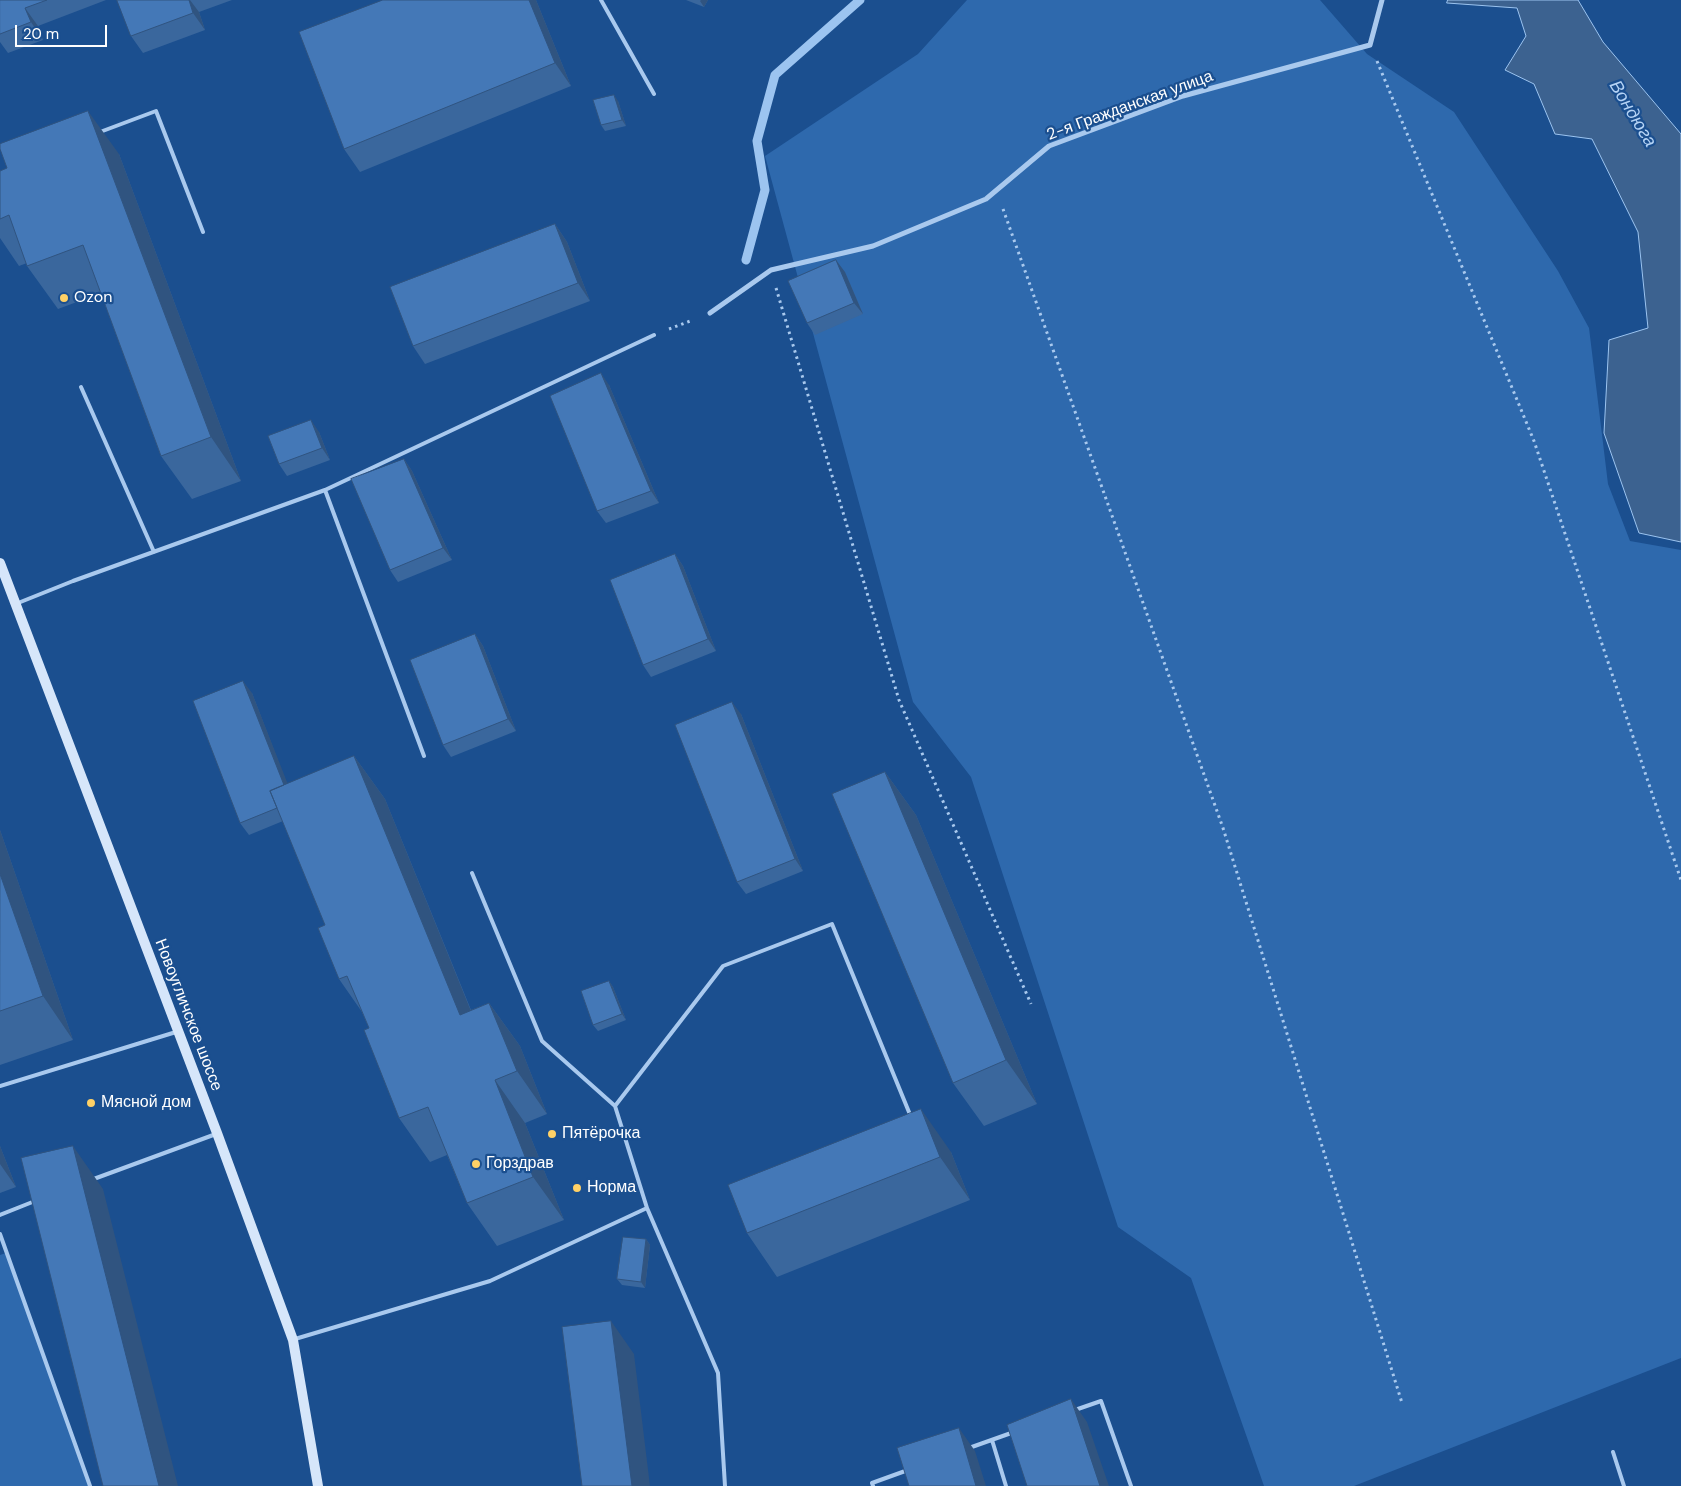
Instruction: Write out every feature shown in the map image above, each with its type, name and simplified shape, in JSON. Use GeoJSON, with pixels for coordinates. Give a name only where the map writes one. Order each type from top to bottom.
{"type":"FeatureCollection","features":[{"type":"Feature","properties":{"kind":"main road","name":"Новоугличское шоссе"},"geometry":{"type":"LineString","coordinates":[[0,563],[217,1133],[293,1340],[318,1486]]}},
{"type":"Feature","properties":{"kind":"street"},"geometry":{"type":"LineString","coordinates":[[1370,45],[1382,0]]}},
{"type":"Feature","properties":{"kind":"street","name":"2-я Гражданская улица"},"geometry":{"type":"LineString","coordinates":[[710,313],[771,270],[873,246],[986,200],[1049,146],[1183,96],[1370,45]]}},
{"type":"Feature","properties":{"kind":"lane"},"geometry":{"type":"LineString","coordinates":[[601,0],[654,94]]}},
{"type":"Feature","properties":{"kind":"lane"},"geometry":{"type":"LineString","coordinates":[[92,136],[156,111],[203,232]]}},
{"type":"Feature","properties":{"kind":"lane"},"geometry":{"type":"LineString","coordinates":[[16,604],[325,490],[654,335]]}},
{"type":"Feature","properties":{"kind":"lane"},"geometry":{"type":"LineString","coordinates":[[81,387],[154,552]]}},
{"type":"Feature","properties":{"kind":"lane"},"geometry":{"type":"LineString","coordinates":[[325,490],[424,756]]}},
{"type":"Feature","properties":{"kind":"lane"},"geometry":{"type":"LineString","coordinates":[[472,873],[542,1041],[615,1106],[647,1208],[718,1373],[725,1486]]}},
{"type":"Feature","properties":{"kind":"lane"},"geometry":{"type":"LineString","coordinates":[[615,1106],[723,966],[832,924],[914,1124]]}},
{"type":"Feature","properties":{"kind":"lane"},"geometry":{"type":"LineString","coordinates":[[0,1086],[178,1032]]}},
{"type":"Feature","properties":{"kind":"lane"},"geometry":{"type":"LineString","coordinates":[[81,1183],[217,1133]]}},
{"type":"Feature","properties":{"kind":"lane"},"geometry":{"type":"LineString","coordinates":[[0,1215],[45,1197]]}},
{"type":"Feature","properties":{"kind":"lane"},"geometry":{"type":"LineString","coordinates":[[293,1340],[490,1281],[647,1208]]}},
{"type":"Feature","properties":{"kind":"lane"},"geometry":{"type":"LineString","coordinates":[[0,1234],[90,1486]]}},
{"type":"Feature","properties":{"kind":"lane"},"geometry":{"type":"LineString","coordinates":[[0,1255],[6,1253]]}},
{"type":"Feature","properties":{"kind":"lane"},"geometry":{"type":"LineString","coordinates":[[1074,1411],[1101,1401],[1131,1486]]}},
{"type":"Feature","properties":{"kind":"lane"},"geometry":{"type":"LineString","coordinates":[[964,1450],[1019,1430]]}},
{"type":"Feature","properties":{"kind":"lane"},"geometry":{"type":"LineString","coordinates":[[992,1440],[1006,1486]]}},
{"type":"Feature","properties":{"kind":"lane"},"geometry":{"type":"LineString","coordinates":[[1613,1452],[1624,1486]]}},
{"type":"Feature","properties":{"kind":"lane"},"geometry":{"type":"LineString","coordinates":[[873,1486],[872,1482],[918,1466]]}},
{"type":"Feature","properties":{"kind":"path"},"geometry":{"type":"LineString","coordinates":[[1370,45],[1534,441],[1681,880]]}},
{"type":"Feature","properties":{"kind":"path"},"geometry":{"type":"LineString","coordinates":[[996,191],[1223,828],[1402,1403]]}},
{"type":"Feature","properties":{"kind":"path"},"geometry":{"type":"LineString","coordinates":[[771,270],[899,700],[1031,1004]]}},
{"type":"Feature","properties":{"kind":"path"},"geometry":{"type":"LineString","coordinates":[[654,335],[710,313]]}},
{"type":"Feature","properties":{"kind":"shaded area"},"geometry":{"type":"Polygon","coordinates":[[[967,0],[1320,0],[1367,54],[1454,112],[1558,271],[1589,328],[1608,484],[1630,541],[1681,550],[1681,1358],[1354,1486],[1264,1486],[1191,1278],[1118,1227],[971,777],[913,702],[765,156],[918,54],[967,0]]]}},
{"type":"Feature","properties":{"kind":"shaded area"},"geometry":{"type":"Polygon","coordinates":[[[6,1253],[90,1486],[0,1486],[0,1255],[6,1253]]]}},
{"type":"Feature","properties":{"kind":"water","name":"Вондюга"},"geometry":{"type":"Polygon","coordinates":[[[1448,0],[1578,0],[1603,42],[1681,134],[1681,542],[1639,533],[1604,433],[1609,340],[1648,328],[1638,232],[1592,139],[1555,134],[1534,84],[1505,70],[1526,36],[1517,8],[1447,3],[1448,0]]]}},
{"type":"Feature","properties":{"kind":"building"},"geometry":{"type":"Polygon","coordinates":[[[0,0],[47,0],[25,8],[31,22],[0,34],[0,0]]]}},
{"type":"Feature","properties":{"kind":"building"},"geometry":{"type":"Polygon","coordinates":[[[117,0],[189,0],[193,13],[131,36],[117,0]]]}},
{"type":"Feature","properties":{"kind":"building"},"geometry":{"type":"Polygon","coordinates":[[[383,0],[529,0],[555,63],[344,149],[299,32],[383,0]]]}},
{"type":"Feature","properties":{"kind":"building"},"geometry":{"type":"Polygon","coordinates":[[[614,95],[622,120],[601,125],[593,100],[614,95]]]}},
{"type":"Feature","properties":{"kind":"building"},"geometry":{"type":"Polygon","coordinates":[[[88,111],[211,437],[161,456],[83,245],[27,266],[9,215],[0,219],[0,171],[7,168],[0,144],[88,111]]]}},
{"type":"Feature","properties":{"kind":"building"},"geometry":{"type":"Polygon","coordinates":[[[555,224],[578,283],[413,346],[390,287],[555,224]]]}},
{"type":"Feature","properties":{"kind":"building"},"geometry":{"type":"Polygon","coordinates":[[[836,260],[854,303],[807,323],[788,281],[836,260]]]}},
{"type":"Feature","properties":{"kind":"building"},"geometry":{"type":"Polygon","coordinates":[[[601,373],[651,491],[597,511],[550,396],[601,373]]]}},
{"type":"Feature","properties":{"kind":"building"},"geometry":{"type":"Polygon","coordinates":[[[311,420],[322,448],[279,464],[268,436],[311,420]]]}},
{"type":"Feature","properties":{"kind":"building"},"geometry":{"type":"Polygon","coordinates":[[[404,459],[443,548],[390,570],[351,479],[404,459]]]}},
{"type":"Feature","properties":{"kind":"building"},"geometry":{"type":"Polygon","coordinates":[[[675,554],[708,639],[643,665],[610,580],[675,554]]]}},
{"type":"Feature","properties":{"kind":"building"},"geometry":{"type":"Polygon","coordinates":[[[475,634],[508,719],[443,745],[410,660],[475,634]]]}},
{"type":"Feature","properties":{"kind":"building"},"geometry":{"type":"Polygon","coordinates":[[[243,681],[284,785],[270,791],[277,808],[240,823],[193,701],[243,681]]]}},
{"type":"Feature","properties":{"kind":"building"},"geometry":{"type":"Polygon","coordinates":[[[732,702],[795,859],[737,882],[675,725],[732,702]]]}},
{"type":"Feature","properties":{"kind":"building"},"geometry":{"type":"Polygon","coordinates":[[[354,756],[460,1015],[489,1003],[517,1071],[495,1080],[533,1177],[467,1203],[428,1107],[399,1118],[364,1030],[369,1028],[347,976],[339,979],[318,928],[325,925],[270,791],[354,756]]]}},
{"type":"Feature","properties":{"kind":"building"},"geometry":{"type":"Polygon","coordinates":[[[885,772],[1006,1060],[953,1083],[832,794],[885,772]]]}},
{"type":"Feature","properties":{"kind":"building"},"geometry":{"type":"Polygon","coordinates":[[[0,874],[43,996],[0,1011],[0,874]]]}},
{"type":"Feature","properties":{"kind":"building"},"geometry":{"type":"Polygon","coordinates":[[[609,981],[622,1014],[593,1025],[581,991],[609,981]]]}},
{"type":"Feature","properties":{"kind":"building"},"geometry":{"type":"Polygon","coordinates":[[[921,1109],[940,1157],[747,1233],[728,1185],[921,1109]]]}},
{"type":"Feature","properties":{"kind":"building"},"geometry":{"type":"Polygon","coordinates":[[[73,1146],[159,1486],[103,1486],[21,1158],[73,1146]]]}},
{"type":"Feature","properties":{"kind":"building"},"geometry":{"type":"Polygon","coordinates":[[[623,1237],[646,1239],[641,1282],[617,1279],[623,1237]]]}},
{"type":"Feature","properties":{"kind":"building"},"geometry":{"type":"Polygon","coordinates":[[[611,1321],[632,1486],[582,1486],[562,1327],[611,1321]]]}},
{"type":"Feature","properties":{"kind":"building"},"geometry":{"type":"Polygon","coordinates":[[[1071,1399],[1100,1486],[1027,1486],[1007,1425],[1071,1399]]]}},
{"type":"Feature","properties":{"kind":"building"},"geometry":{"type":"Polygon","coordinates":[[[959,1428],[976,1486],[909,1486],[897,1448],[959,1428]]]}},
{"type":"Feature","properties":{"kind":"waterway"},"geometry":{"type":"LineString","coordinates":[[746,260],[765,190],[757,141],[775,75],[860,0]]}},
{"type":"Feature","properties":{"kind":"place","name":"Ozon"},"geometry":{"type":"Point","coordinates":[64,298]}},
{"type":"Feature","properties":{"kind":"place","name":"Мясной дом"},"geometry":{"type":"Point","coordinates":[91,1103]}},
{"type":"Feature","properties":{"kind":"place","name":"Пятёрочка"},"geometry":{"type":"Point","coordinates":[552,1134]}},
{"type":"Feature","properties":{"kind":"place","name":"Горздрав"},"geometry":{"type":"Point","coordinates":[476,1164]}},
{"type":"Feature","properties":{"kind":"place","name":"Норма"},"geometry":{"type":"Point","coordinates":[577,1188]}}]}
